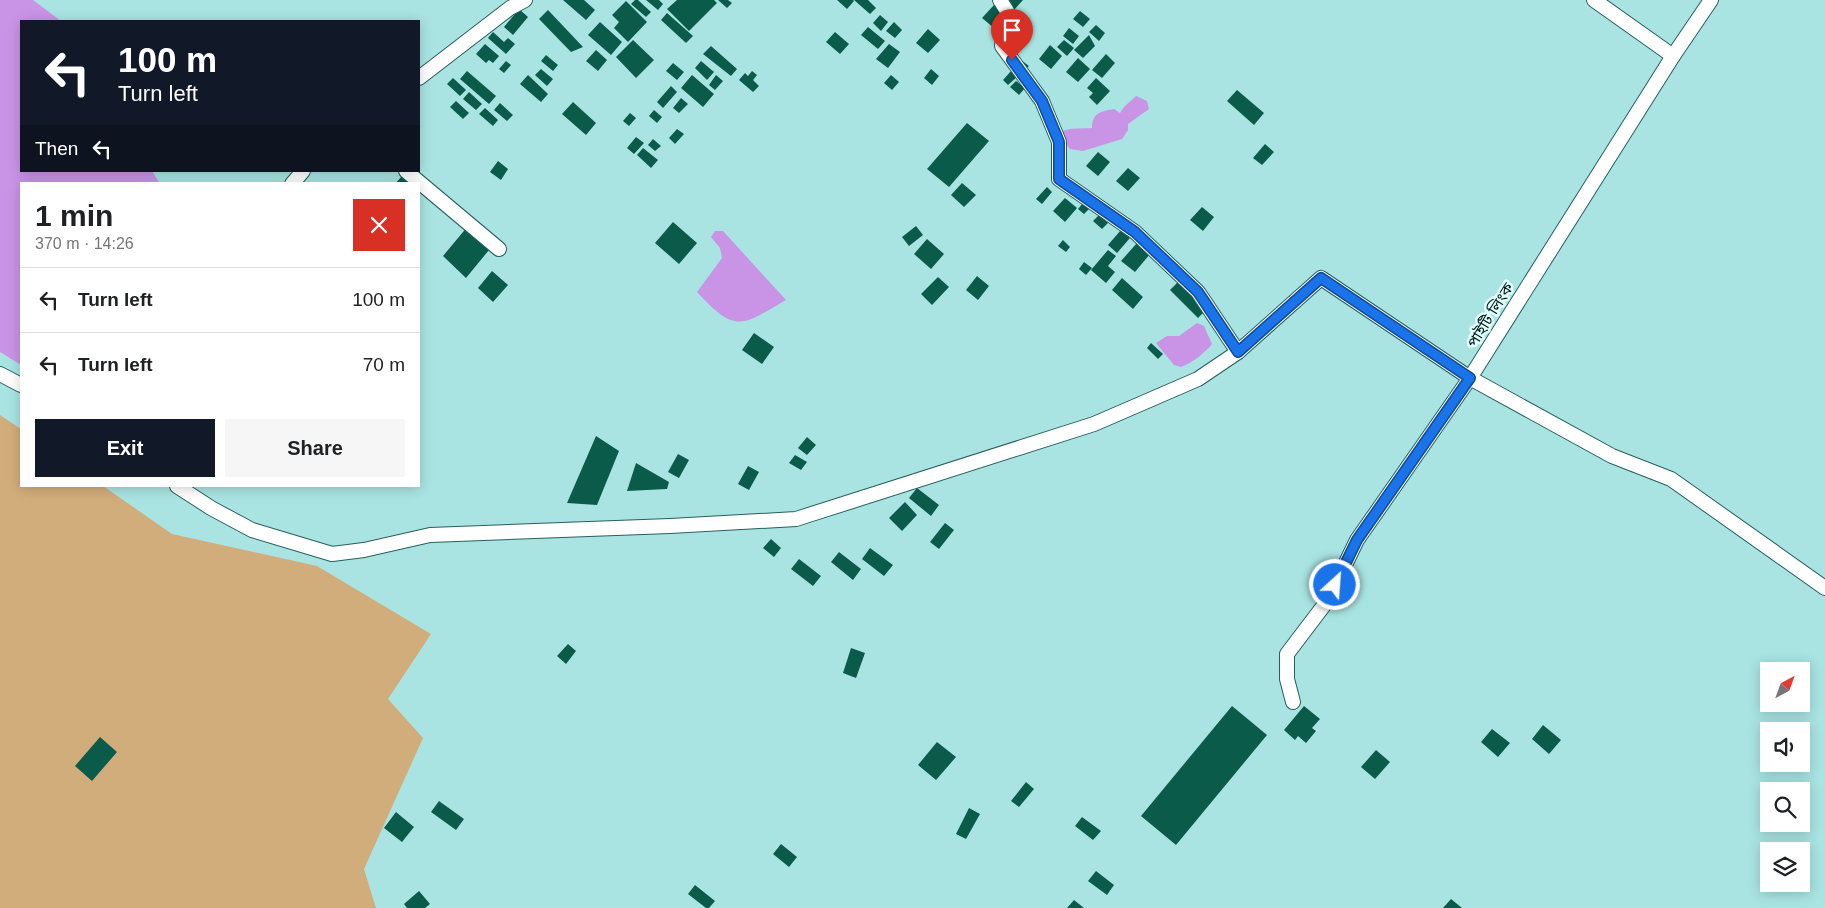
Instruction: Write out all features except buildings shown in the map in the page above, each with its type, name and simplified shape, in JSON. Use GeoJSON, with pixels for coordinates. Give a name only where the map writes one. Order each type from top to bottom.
{"type":"FeatureCollection","features":[{"type":"Feature","properties":{"kind":"street"},"geometry":{"type":"LineString","coordinates":[[420,77],[510,8],[525,0]]}},
{"type":"Feature","properties":{"kind":"street"},"geometry":{"type":"LineString","coordinates":[[1000,0],[1007,11],[1002,46],[1042,101],[1059,142],[1059,179],[1135,232],[1198,292],[1238,352]]}},
{"type":"Feature","properties":{"kind":"street"},"geometry":{"type":"LineString","coordinates":[[1594,0],[1672,56]]}},
{"type":"Feature","properties":{"kind":"street","name":"পাইটি লিংক"},"geometry":{"type":"LineString","coordinates":[[1293,702],[1287,679],[1287,654],[1328,600],[1357,540],[1470,378],[1672,56],[1711,0]]}},
{"type":"Feature","properties":{"kind":"street"},"geometry":{"type":"LineString","coordinates":[[294,182],[302,172]]}},
{"type":"Feature","properties":{"kind":"street"},"geometry":{"type":"LineString","coordinates":[[407,172],[419,182]]}},
{"type":"Feature","properties":{"kind":"street"},"geometry":{"type":"LineString","coordinates":[[420,183],[499,249]]}},
{"type":"Feature","properties":{"kind":"street"},"geometry":{"type":"LineString","coordinates":[[179,487],[211,508],[252,530],[332,554],[364,550],[430,535],[670,526],[796,518],[1094,424],[1198,379],[1238,352],[1321,278],[1470,378],[1612,456],[1672,480],[1825,588]]}},
{"type":"Feature","properties":{"kind":"street"},"geometry":{"type":"LineString","coordinates":[[0,374],[20,385]]}},
{"type":"Feature","properties":{"kind":"shaded area"},"geometry":{"type":"Polygon","coordinates":[[[0,0],[33,0],[60,20],[20,20],[20,172],[153,172],[159,182],[20,182],[20,364],[0,352],[0,0]]]}},
{"type":"Feature","properties":{"kind":"shaded area"},"geometry":{"type":"Polygon","coordinates":[[[1136,96],[1147,101],[1149,109],[1128,124],[1128,130],[1122,139],[1083,151],[1070,149],[1063,140],[1060,132],[1092,128],[1092,123],[1098,114],[1114,109],[1120,113],[1136,96]]]}},
{"type":"Feature","properties":{"kind":"shaded area"},"geometry":{"type":"Polygon","coordinates":[[[715,231],[723,231],[786,300],[759,316],[739,322],[721,315],[710,305],[697,292],[722,258],[720,248],[711,237],[715,231]]]}},
{"type":"Feature","properties":{"kind":"shaded area"},"geometry":{"type":"Polygon","coordinates":[[[1197,323],[1204,326],[1212,344],[1190,363],[1181,367],[1174,365],[1156,343],[1167,336],[1179,336],[1197,323]]]}},
{"type":"Feature","properties":{"kind":"shaded area"},"geometry":{"type":"Polygon","coordinates":[[[0,415],[20,428],[20,487],[104,487],[172,534],[317,566],[431,634],[388,699],[423,738],[364,869],[376,908],[0,908],[0,415]]]}},
{"type":"Feature","properties":{"kind":"route"},"geometry":{"type":"LineString","coordinates":[[1012,60],[1042,101],[1059,142],[1059,179],[1135,232],[1198,292],[1238,352],[1321,278],[1470,378],[1357,540],[1335,585]]}}]}
